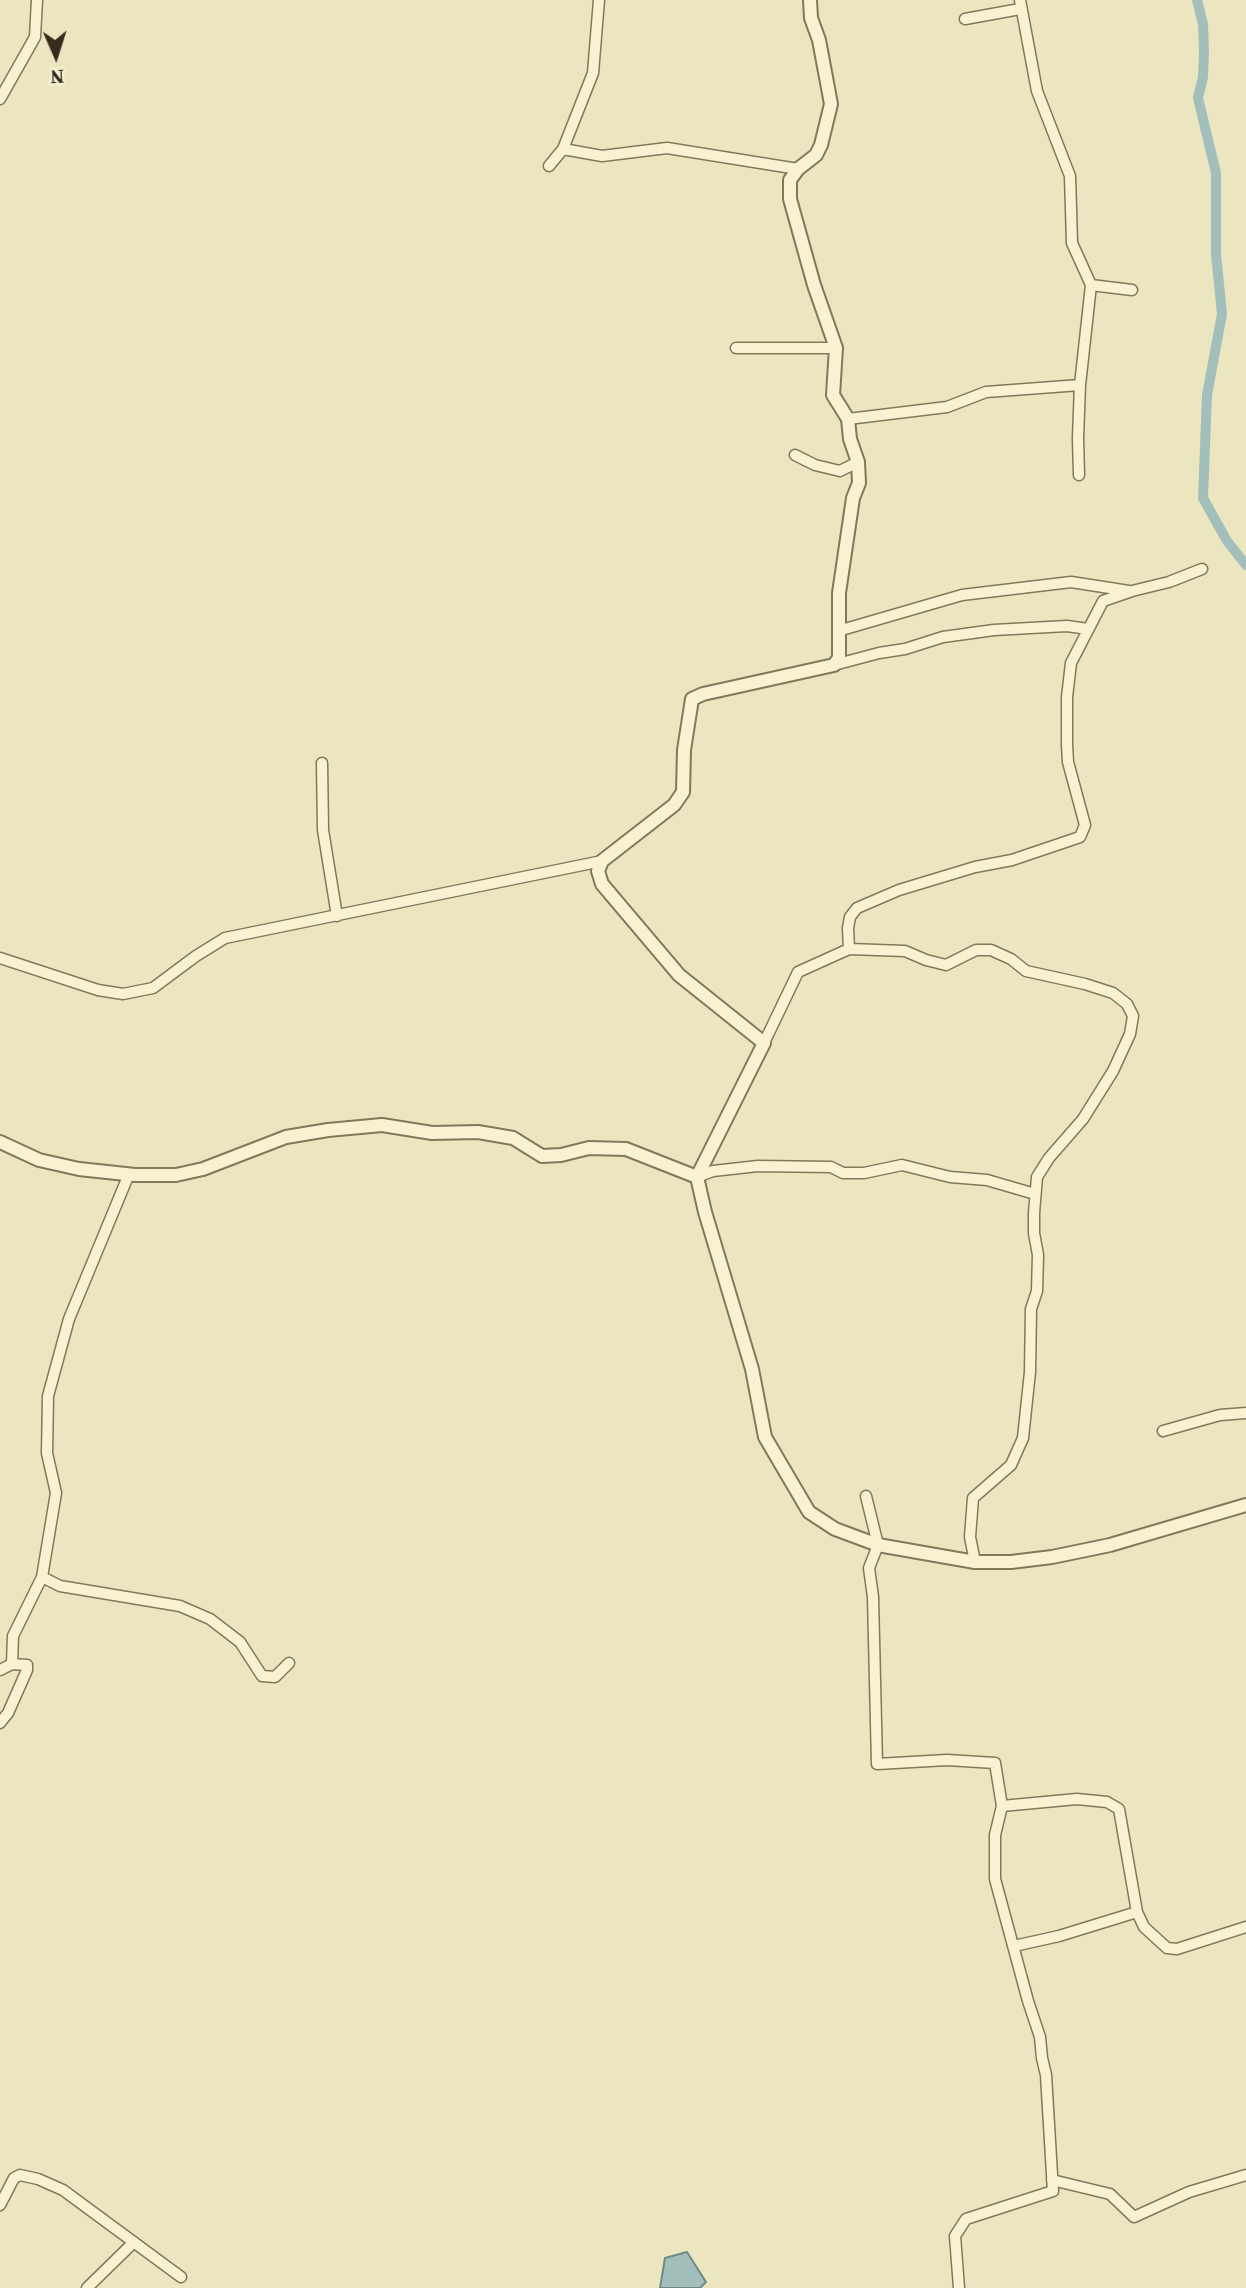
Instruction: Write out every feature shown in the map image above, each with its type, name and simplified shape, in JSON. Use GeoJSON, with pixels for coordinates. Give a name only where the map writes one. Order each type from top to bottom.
{"type":"FeatureCollection","features":[{"type":"Feature","properties":{"kind":"street"},"geometry":{"type":"LineString","coordinates":[[2,91],[35,37],[37,0]]}},
{"type":"Feature","properties":{"kind":"street"},"geometry":{"type":"LineString","coordinates":[[549,166],[563,149],[593,74],[599,0]]}},
{"type":"Feature","properties":{"kind":"street"},"geometry":{"type":"LineString","coordinates":[[810,0],[811,18],[819,40],[831,104],[816,155],[798,169],[790,180],[790,200],[835,348],[834,395],[848,419],[850,439],[858,462],[859,482],[853,498],[839,593],[839,658],[834,666]]}},
{"type":"Feature","properties":{"kind":"street"},"geometry":{"type":"LineString","coordinates":[[965,19],[1020,4],[1037,91],[1070,176],[1072,243],[1091,285],[1080,385],[1077,438],[1079,475]]}},
{"type":"Feature","properties":{"kind":"street"},"geometry":{"type":"LineString","coordinates":[[563,149],[602,156],[667,148],[798,169]]}},
{"type":"Feature","properties":{"kind":"street"},"geometry":{"type":"LineString","coordinates":[[1091,285],[1132,290]]}},
{"type":"Feature","properties":{"kind":"street"},"geometry":{"type":"LineString","coordinates":[[736,348],[835,348]]}},
{"type":"Feature","properties":{"kind":"street"},"geometry":{"type":"LineString","coordinates":[[848,419],[947,407],[986,393],[1080,385]]}},
{"type":"Feature","properties":{"kind":"street"},"geometry":{"type":"LineString","coordinates":[[794,455],[815,465],[840,471],[858,462]]}},
{"type":"Feature","properties":{"kind":"street"},"geometry":{"type":"LineString","coordinates":[[849,949],[850,917],[857,908],[899,890],[975,867],[1012,860],[1080,836],[1085,825],[1068,762],[1067,697],[1071,663],[1103,601],[1169,582],[1202,569]]}},
{"type":"Feature","properties":{"kind":"street"},"geometry":{"type":"LineString","coordinates":[[838,631],[962,595],[1071,582],[1132,591]]}},
{"type":"Feature","properties":{"kind":"street"},"geometry":{"type":"LineString","coordinates":[[0,958],[98,990],[124,994],[153,988],[196,956],[226,938],[601,862],[674,805],[683,792],[684,750],[692,699],[703,694],[834,666],[943,638],[994,630],[1067,626],[1088,629]]}},
{"type":"Feature","properties":{"kind":"street"},"geometry":{"type":"LineString","coordinates":[[322,763],[323,830],[337,916]]}},
{"type":"Feature","properties":{"kind":"street"},"geometry":{"type":"LineString","coordinates":[[601,862],[598,871],[601,884],[679,975],[764,1043]]}},
{"type":"Feature","properties":{"kind":"street"},"geometry":{"type":"LineString","coordinates":[[975,1562],[971,1537],[972,1498],[1011,1465],[1023,1438],[1030,1372],[1031,1310],[1037,1291],[1037,1177],[1049,1158],[1083,1119],[1124,1049],[1133,1016],[1127,1004],[1113,993],[1086,984],[1026,971],[992,950],[976,950],[946,965],[905,951],[849,949],[798,972],[697,1177],[752,1369],[765,1437],[809,1512],[835,1529],[878,1545],[975,1562],[1011,1562],[1052,1558],[1110,1545],[1246,1505]]}},
{"type":"Feature","properties":{"kind":"street"},"geometry":{"type":"LineString","coordinates":[[0,1142],[39,1160],[79,1169],[176,1175],[203,1169],[286,1137],[382,1125],[432,1133],[478,1132],[513,1138],[542,1156],[561,1155],[589,1148],[626,1149],[697,1177],[713,1171],[758,1166],[831,1167],[843,1173],[864,1173],[902,1165],[950,1177],[987,1180],[1035,1194]]}},
{"type":"Feature","properties":{"kind":"street"},"geometry":{"type":"LineString","coordinates":[[12,1664],[13,1636],[42,1577],[56,1493],[47,1452],[48,1396],[69,1319],[128,1174]]}},
{"type":"Feature","properties":{"kind":"street"},"geometry":{"type":"LineString","coordinates":[[1163,1431],[1220,1415],[1246,1413]]}},
{"type":"Feature","properties":{"kind":"street"},"geometry":{"type":"LineString","coordinates":[[866,1496],[878,1545],[869,1568],[873,1597],[877,1764],[947,1760],[995,1763],[1002,1806],[995,1835],[995,1879],[1040,2037],[1046,2074],[1053,2191],[966,2219],[955,2236],[959,2288]]}},
{"type":"Feature","properties":{"kind":"street"},"geometry":{"type":"LineString","coordinates":[[42,1577],[60,1586],[180,1606],[210,1619],[240,1642],[262,1676],[275,1677],[289,1664]]}},
{"type":"Feature","properties":{"kind":"street"},"geometry":{"type":"LineString","coordinates":[[0,1670],[12,1664],[27,1665],[8,1713],[0,1723]]}},
{"type":"Feature","properties":{"kind":"street"},"geometry":{"type":"LineString","coordinates":[[1002,1806],[1077,1798],[1107,1802],[1119,1809],[1137,1912],[1144,1927],[1167,1948],[1177,1949],[1246,1927]]}},
{"type":"Feature","properties":{"kind":"street"},"geometry":{"type":"LineString","coordinates":[[1014,1946],[1059,1936],[1137,1912]]}},
{"type":"Feature","properties":{"kind":"street"},"geometry":{"type":"LineString","coordinates":[[0,2205],[14,2178],[20,2175],[38,2179],[62,2190],[181,2277]]}},
{"type":"Feature","properties":{"kind":"street"},"geometry":{"type":"LineString","coordinates":[[1052,2180],[1110,2194],[1135,2217],[1189,2192],[1246,2175]]}},
{"type":"Feature","properties":{"kind":"street"},"geometry":{"type":"LineString","coordinates":[[87,2288],[134,2242]]}},
{"type":"Feature","properties":{"kind":"water"},"geometry":{"type":"Polygon","coordinates":[[[687,2252],[706,2282],[700,2288],[660,2288],[665,2258],[687,2252]]]}},
{"type":"Feature","properties":{"kind":"waterway"},"geometry":{"type":"LineString","coordinates":[[1197,0],[1203,24],[1204,50],[1203,77],[1198,98],[1216,173],[1216,254],[1222,314],[1207,395],[1203,498],[1227,541],[1246,565]]}}]}
